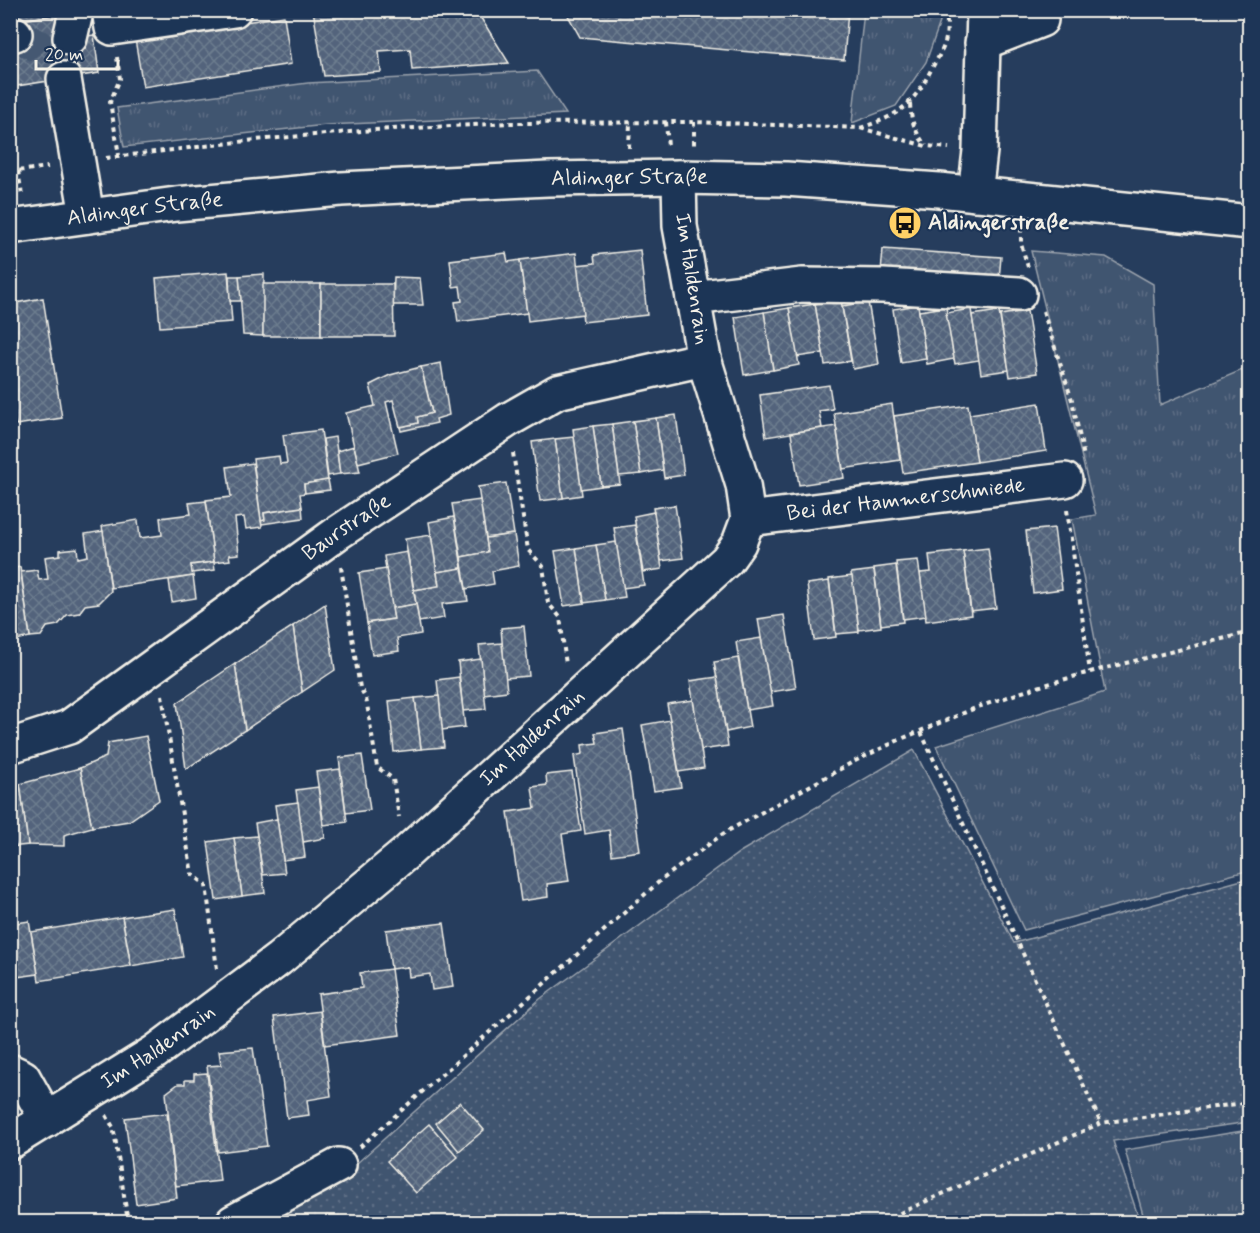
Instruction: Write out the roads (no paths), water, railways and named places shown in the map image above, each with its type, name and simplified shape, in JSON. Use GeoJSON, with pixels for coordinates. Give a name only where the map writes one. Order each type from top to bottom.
{"type":"FeatureCollection","features":[{"type":"Feature","properties":{"kind":"street"},"geometry":{"type":"LineString","coordinates":[[111,19],[234,10]]}},
{"type":"Feature","properties":{"kind":"street"},"geometry":{"type":"LineString","coordinates":[[975,194],[980,151],[984,10]]}},
{"type":"Feature","properties":{"kind":"street"},"geometry":{"type":"LineString","coordinates":[[982,43],[1041,20]]}},
{"type":"Feature","properties":{"kind":"street"},"geometry":{"type":"LineString","coordinates":[[64,79],[87,216]]}},
{"type":"Feature","properties":{"kind":"street","name":"Aldinger Straße"},"geometry":{"type":"LineString","coordinates":[[10,227],[176,204],[341,189],[548,179],[679,177],[786,179],[975,194],[1250,222]]}},
{"type":"Feature","properties":{"kind":"street","name":"Im Haldenrain"},"geometry":{"type":"LineString","coordinates":[[10,1143],[155,1052],[279,959],[405,854],[727,560],[739,543],[748,519],[743,485],[704,359],[680,226],[679,177]]}},
{"type":"Feature","properties":{"kind":"street"},"geometry":{"type":"LineString","coordinates":[[693,298],[802,285],[883,286],[1019,294]]}},
{"type":"Feature","properties":{"kind":"street","name":"Baurstraße"},"geometry":{"type":"LineString","coordinates":[[10,746],[69,727],[336,534],[508,420],[557,392],[704,359]]}},
{"type":"Feature","properties":{"kind":"street","name":"Bei der Hammerschmiede"},"geometry":{"type":"LineString","coordinates":[[748,519],[1065,480]]}},
{"type":"Feature","properties":{"kind":"street"},"geometry":{"type":"LineString","coordinates":[[10,1071],[23,1077],[47,1120]]}},
{"type":"Feature","properties":{"kind":"street"},"geometry":{"type":"LineString","coordinates":[[233,1222],[339,1165]]}},
{"type":"Feature","properties":{"kind":"tunnel"},"geometry":{"type":"LineString","coordinates":[[15,34],[38,46],[64,79]]}},
{"type":"Feature","properties":{"kind":"place","name":"Aldingerstraße"},"geometry":{"type":"Point","coordinates":[905,223]}}]}
